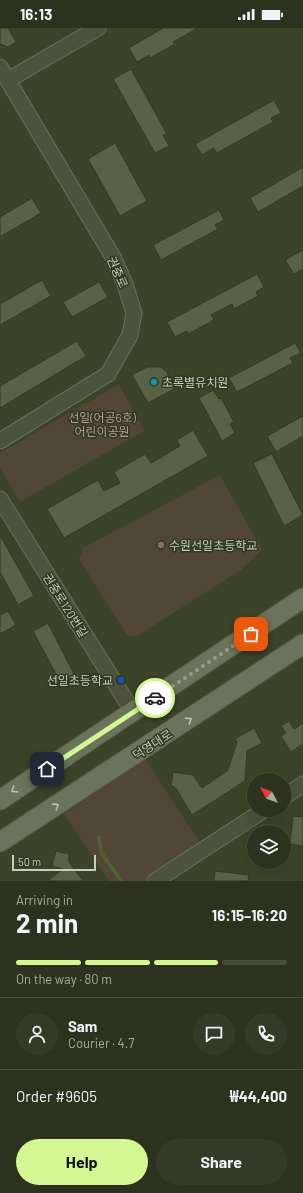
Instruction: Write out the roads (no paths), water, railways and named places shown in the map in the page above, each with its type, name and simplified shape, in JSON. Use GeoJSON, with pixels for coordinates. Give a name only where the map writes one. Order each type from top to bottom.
{"type":"FeatureCollection","features":[{"type":"Feature","properties":{"kind":"main road"},"geometry":{"type":"LineString","coordinates":[[0,800],[303,598]]}},
{"type":"Feature","properties":{"kind":"main road","name":"덕영대로"},"geometry":{"type":"LineString","coordinates":[[0,842],[303,644]]}},
{"type":"Feature","properties":{"kind":"street"},"geometry":{"type":"LineString","coordinates":[[8,80],[98,28]]}},
{"type":"Feature","properties":{"kind":"street","name":"권중로"},"geometry":{"type":"LineString","coordinates":[[0,67],[113,258],[125,284],[134,313],[130,335],[108,374],[0,441]]}},
{"type":"Feature","properties":{"kind":"street","name":"권중로120번길"},"geometry":{"type":"LineString","coordinates":[[0,499],[133,712]]}},
{"type":"Feature","properties":{"kind":"street"},"geometry":{"type":"LineString","coordinates":[[291,792],[303,784]]}},
{"type":"Feature","properties":{"kind":"street"},"geometry":{"type":"LineString","coordinates":[[155,881],[253,817]]}},
{"type":"Feature","properties":{"kind":"waterway"},"geometry":{"type":"LineString","coordinates":[[99,837],[101,852],[121,881]]}},
{"type":"Feature","properties":{"kind":"place","name":"초록별유치원"},"geometry":{"type":"Point","coordinates":[154,382]}},
{"type":"Feature","properties":{"kind":"place","name":"수원선일초등학교"},"geometry":{"type":"Point","coordinates":[161,545]}},
{"type":"Feature","properties":{"kind":"place","name":"선일초등학교"},"geometry":{"type":"Point","coordinates":[121,680]}},
{"type":"Feature","properties":{"kind":"park label","name":"선일(어공6호) 어린이공원"},"geometry":{"type":"Point","coordinates":[102,424]}}]}
